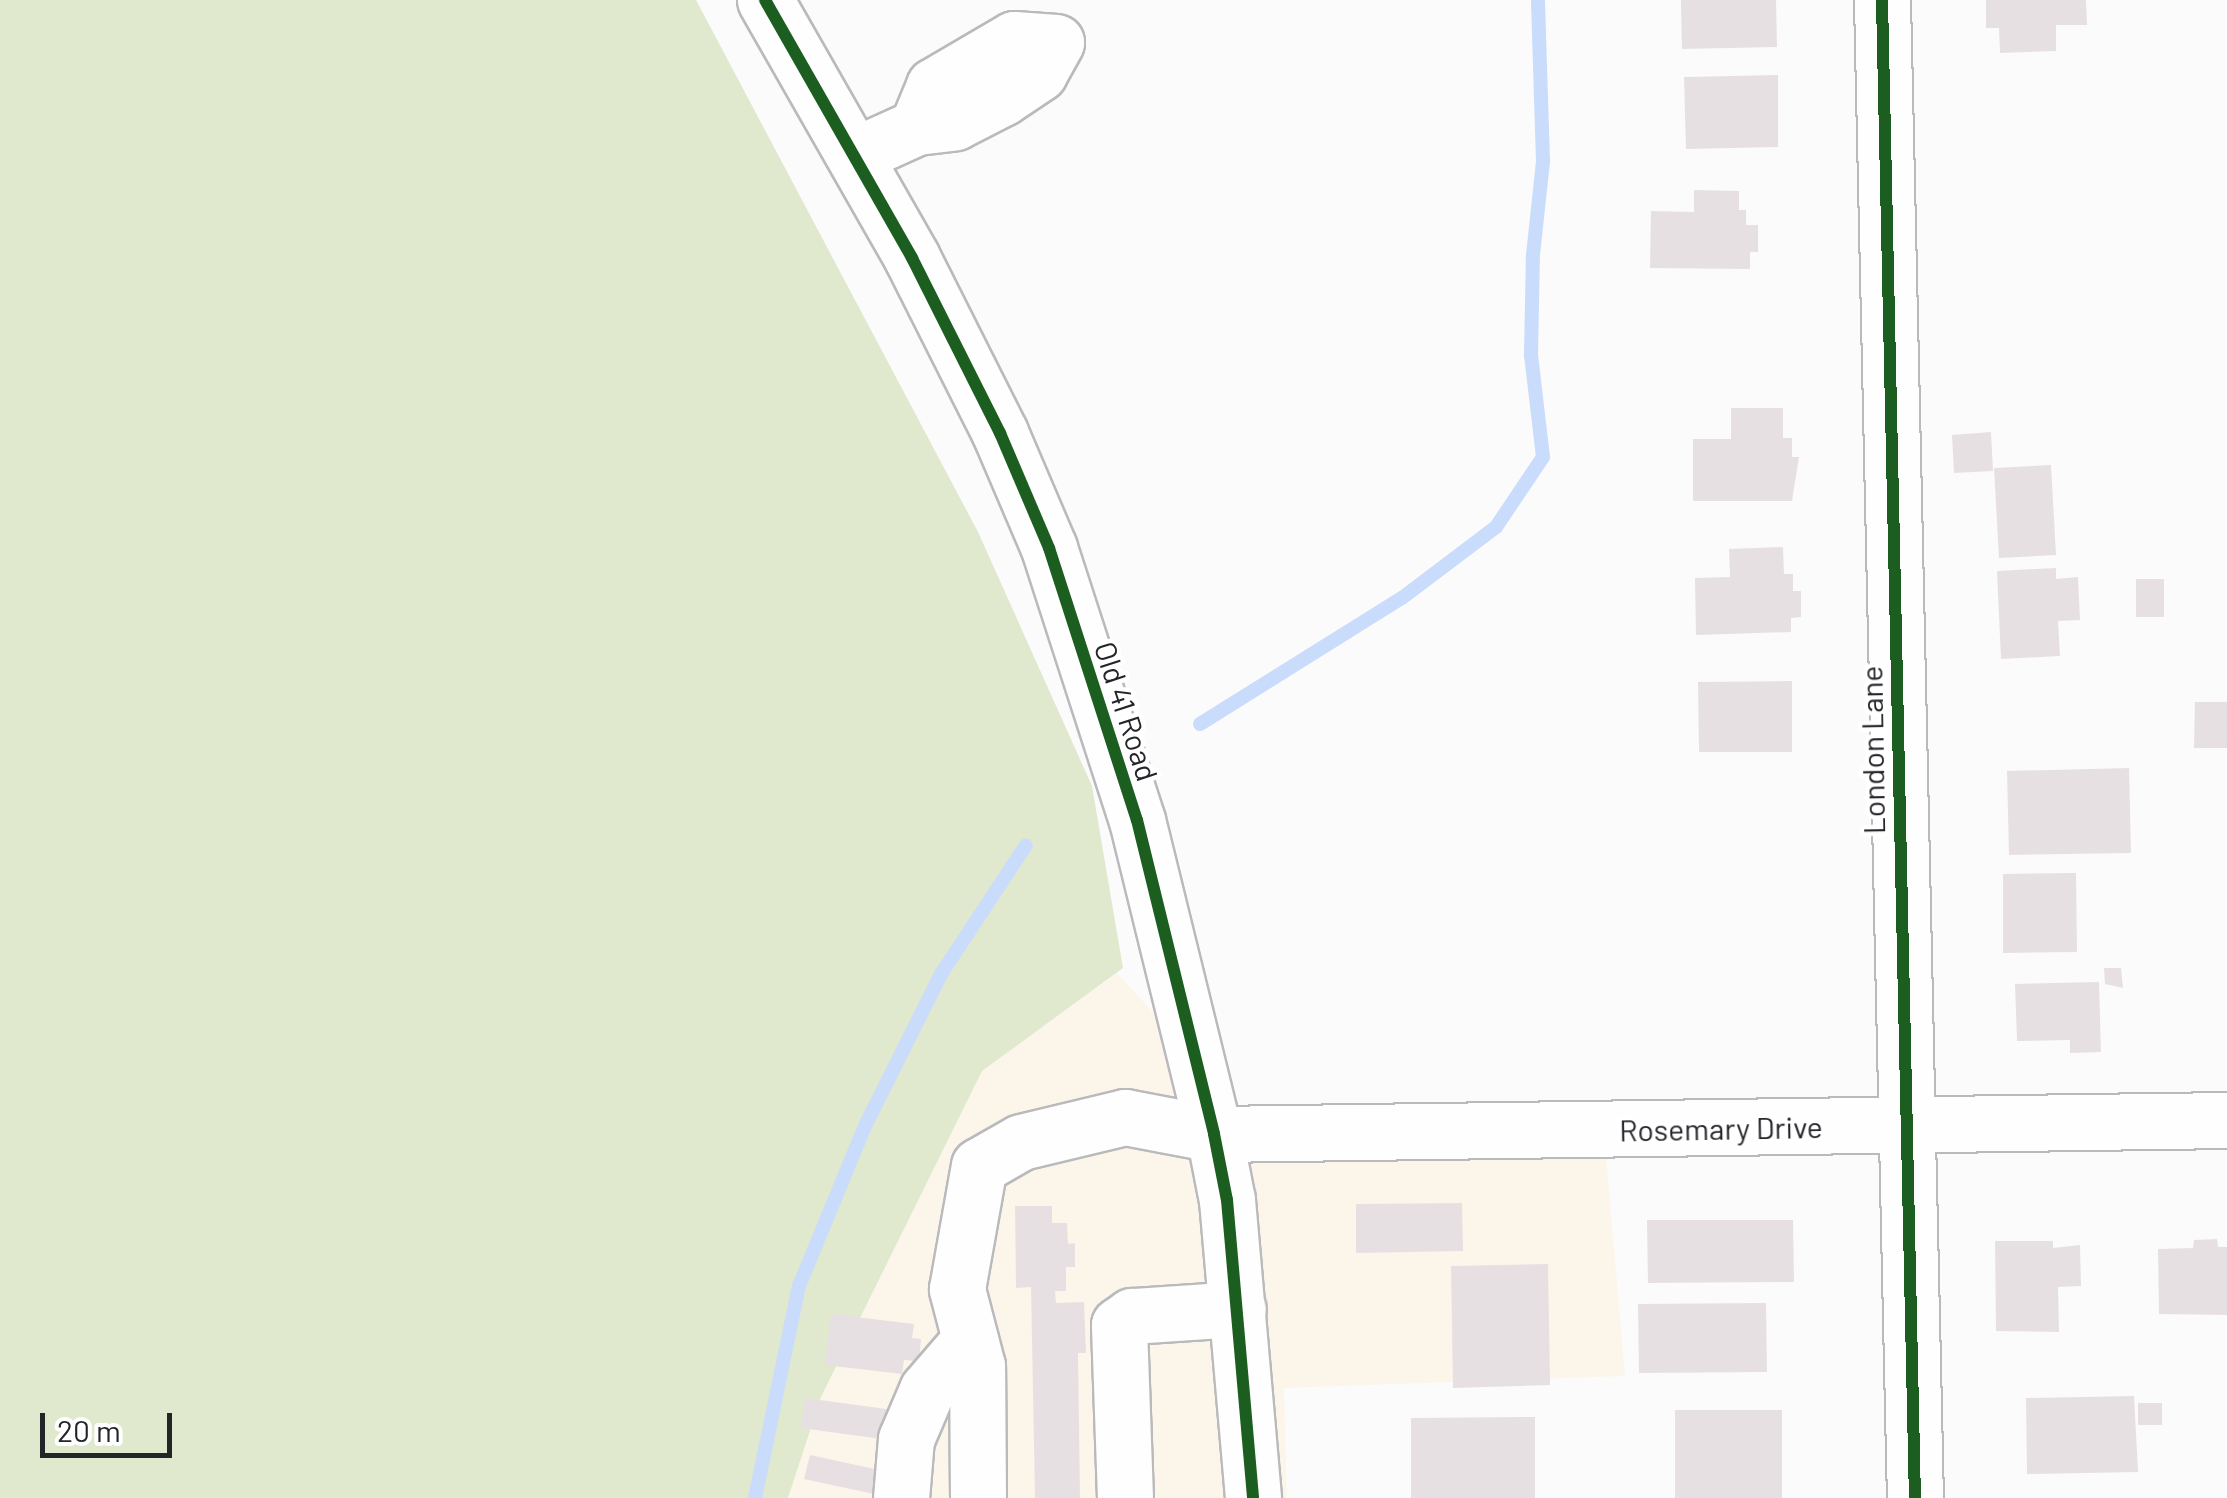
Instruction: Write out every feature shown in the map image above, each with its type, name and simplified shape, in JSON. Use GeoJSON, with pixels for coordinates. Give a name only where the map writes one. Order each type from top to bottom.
{"type":"FeatureCollection","features":[{"type":"Feature","properties":{"kind":"street","name":"Old 41 Road"},"geometry":{"type":"LineString","coordinates":[[765,0],[854,155],[1000,433],[1048,548],[1137,820],[1227,1200],[1253,1498]]}},
{"type":"Feature","properties":{"kind":"street","name":"London Lane"},"geometry":{"type":"LineString","coordinates":[[1882,0],[1915,1498]]}},
{"type":"Feature","properties":{"kind":"street"},"geometry":{"type":"LineString","coordinates":[[854,155],[918,128],[954,122],[1002,98],[1039,73],[1056,21]]}},
{"type":"Feature","properties":{"kind":"street","name":"Rosemary Drive"},"geometry":{"type":"LineString","coordinates":[[978,1498],[977,1366],[956,1289],[979,1166],[1021,1142],[1126,1118],[1214,1134],[2227,1120]]}},
{"type":"Feature","properties":{"kind":"street"},"geometry":{"type":"LineString","coordinates":[[1124,1498],[1120,1325],[1132,1316],[1238,1309]]}},
{"type":"Feature","properties":{"kind":"street"},"geometry":{"type":"LineString","coordinates":[[901,1498],[906,1439],[928,1390],[970,1340]]}},
{"type":"Feature","properties":{"kind":"shaded area"},"geometry":{"type":"Polygon","coordinates":[[[1117,973],[1163,1023],[1204,1204],[1230,1498],[788,1498],[821,1397],[982,1071],[1117,973]]]}},
{"type":"Feature","properties":{"kind":"shaded area"},"geometry":{"type":"Polygon","coordinates":[[[1229,1096],[1272,1144],[1604,1132],[1625,1376],[1284,1388],[1287,1498],[1277,1498],[1229,1096]]]}},
{"type":"Feature","properties":{"kind":"green space"},"geometry":{"type":"Polygon","coordinates":[[[0,0],[696,0],[978,532],[1092,786],[1123,968],[982,1071],[821,1397],[788,1498],[0,1498],[0,0]]]}},
{"type":"Feature","properties":{"kind":"building"},"geometry":{"type":"Polygon","coordinates":[[[1681,0],[1776,0],[1777,47],[1682,49],[1681,0]]]}},
{"type":"Feature","properties":{"kind":"building"},"geometry":{"type":"Polygon","coordinates":[[[1986,0],[2086,0],[2087,25],[2056,25],[2056,51],[2000,53],[1999,28],[1986,28],[1986,0]]]}},
{"type":"Feature","properties":{"kind":"building"},"geometry":{"type":"Polygon","coordinates":[[[1778,75],[1778,147],[1686,149],[1684,77],[1778,75]]]}},
{"type":"Feature","properties":{"kind":"building"},"geometry":{"type":"Polygon","coordinates":[[[1694,190],[1739,191],[1739,210],[1746,210],[1746,225],[1758,225],[1758,252],[1750,252],[1750,269],[1650,268],[1651,211],[1694,212],[1694,190]]]}},
{"type":"Feature","properties":{"kind":"building"},"geometry":{"type":"Polygon","coordinates":[[[1731,408],[1783,408],[1783,438],[1792,438],[1792,457],[1799,457],[1792,501],[1693,501],[1693,439],[1731,439],[1731,408]]]}},
{"type":"Feature","properties":{"kind":"building"},"geometry":{"type":"Polygon","coordinates":[[[1991,432],[1993,471],[1954,473],[1952,435],[1991,432]]]}},
{"type":"Feature","properties":{"kind":"building"},"geometry":{"type":"Polygon","coordinates":[[[2051,465],[2056,555],[1999,558],[1994,468],[2051,465]]]}},
{"type":"Feature","properties":{"kind":"building"},"geometry":{"type":"Polygon","coordinates":[[[1783,547],[1784,574],[1793,574],[1793,591],[1801,591],[1801,617],[1791,618],[1791,632],[1696,635],[1695,578],[1730,577],[1729,549],[1783,547]]]}},
{"type":"Feature","properties":{"kind":"building"},"geometry":{"type":"Polygon","coordinates":[[[2056,568],[2056,579],[2078,577],[2080,620],[2058,621],[2060,656],[2001,659],[1997,571],[2056,568]]]}},
{"type":"Feature","properties":{"kind":"building"},"geometry":{"type":"Polygon","coordinates":[[[2136,579],[2164,579],[2164,617],[2136,617],[2136,579]]]}},
{"type":"Feature","properties":{"kind":"building"},"geometry":{"type":"Polygon","coordinates":[[[1792,681],[1792,752],[1699,752],[1698,682],[1792,681]]]}},
{"type":"Feature","properties":{"kind":"building"},"geometry":{"type":"Polygon","coordinates":[[[2195,702],[2227,702],[2227,748],[2194,748],[2195,702]]]}},
{"type":"Feature","properties":{"kind":"building"},"geometry":{"type":"Polygon","coordinates":[[[2129,768],[2131,853],[2009,855],[2007,771],[2129,768]]]}},
{"type":"Feature","properties":{"kind":"building"},"geometry":{"type":"Polygon","coordinates":[[[2076,873],[2077,952],[2003,953],[2003,874],[2076,873]]]}},
{"type":"Feature","properties":{"kind":"building"},"geometry":{"type":"Polygon","coordinates":[[[2104,968],[2121,968],[2123,988],[2105,984],[2104,968]]]}},
{"type":"Feature","properties":{"kind":"building"},"geometry":{"type":"Polygon","coordinates":[[[2099,982],[2101,1052],[2070,1053],[2070,1040],[2017,1041],[2015,984],[2099,982]]]}},
{"type":"Feature","properties":{"kind":"building"},"geometry":{"type":"Polygon","coordinates":[[[1462,1203],[1463,1251],[1356,1253],[1356,1204],[1462,1203]]]}},
{"type":"Feature","properties":{"kind":"building"},"geometry":{"type":"Polygon","coordinates":[[[1015,1206],[1052,1206],[1052,1223],[1067,1223],[1068,1244],[1075,1243],[1075,1267],[1066,1267],[1066,1291],[1055,1291],[1056,1303],[1084,1302],[1086,1353],[1078,1353],[1080,1498],[1035,1498],[1031,1287],[1016,1288],[1015,1206]]]}},
{"type":"Feature","properties":{"kind":"building"},"geometry":{"type":"Polygon","coordinates":[[[1647,1220],[1793,1220],[1794,1282],[1648,1283],[1647,1220]]]}},
{"type":"Feature","properties":{"kind":"building"},"geometry":{"type":"Polygon","coordinates":[[[2217,1239],[2218,1247],[2227,1247],[2227,1315],[2159,1314],[2158,1249],[2193,1248],[2194,1240],[2217,1239]]]}},
{"type":"Feature","properties":{"kind":"building"},"geometry":{"type":"Polygon","coordinates":[[[1995,1241],[2053,1241],[2053,1248],[2080,1245],[2081,1286],[2058,1287],[2059,1332],[1996,1331],[1995,1241]]]}},
{"type":"Feature","properties":{"kind":"building"},"geometry":{"type":"Polygon","coordinates":[[[1548,1264],[1550,1385],[1453,1388],[1451,1266],[1548,1264]]]}},
{"type":"Feature","properties":{"kind":"building"},"geometry":{"type":"Polygon","coordinates":[[[1766,1303],[1767,1372],[1639,1373],[1638,1304],[1766,1303]]]}},
{"type":"Feature","properties":{"kind":"building"},"geometry":{"type":"Polygon","coordinates":[[[831,1314],[914,1324],[912,1338],[921,1339],[919,1361],[904,1360],[902,1374],[825,1365],[831,1314]]]}},
{"type":"Feature","properties":{"kind":"building"},"geometry":{"type":"Polygon","coordinates":[[[2134,1396],[2138,1472],[2027,1474],[2026,1398],[2134,1396]]]}},
{"type":"Feature","properties":{"kind":"building"},"geometry":{"type":"Polygon","coordinates":[[[805,1398],[901,1411],[896,1441],[801,1428],[805,1398]]]}},
{"type":"Feature","properties":{"kind":"building"},"geometry":{"type":"Polygon","coordinates":[[[2138,1403],[2162,1403],[2162,1425],[2138,1425],[2138,1403]]]}},
{"type":"Feature","properties":{"kind":"building"},"geometry":{"type":"Polygon","coordinates":[[[1675,1410],[1782,1410],[1782,1498],[1675,1498],[1675,1410]]]}},
{"type":"Feature","properties":{"kind":"building"},"geometry":{"type":"Polygon","coordinates":[[[1535,1417],[1535,1498],[1411,1498],[1411,1418],[1535,1417]]]}},
{"type":"Feature","properties":{"kind":"building"},"geometry":{"type":"Polygon","coordinates":[[[810,1455],[879,1470],[874,1494],[804,1479],[810,1455]]]}},
{"type":"Feature","properties":{"kind":"waterway"},"geometry":{"type":"LineString","coordinates":[[1200,724],[1402,598],[1496,527],[1543,457],[1531,355],[1533,255],[1543,161],[1538,0]]}},
{"type":"Feature","properties":{"kind":"waterway"},"geometry":{"type":"LineString","coordinates":[[755,1498],[799,1286],[865,1126],[941,974],[1026,845]]}},
{"type":"Feature","properties":{"kind":"cycle path"},"geometry":{"type":"LineString","coordinates":[[765,0],[912,258],[1000,433],[1049,548],[1137,820],[1214,1134],[1227,1200],[1253,1498]]}},
{"type":"Feature","properties":{"kind":"cycle path"},"geometry":{"type":"LineString","coordinates":[[1882,0],[1915,1498]]}}]}
